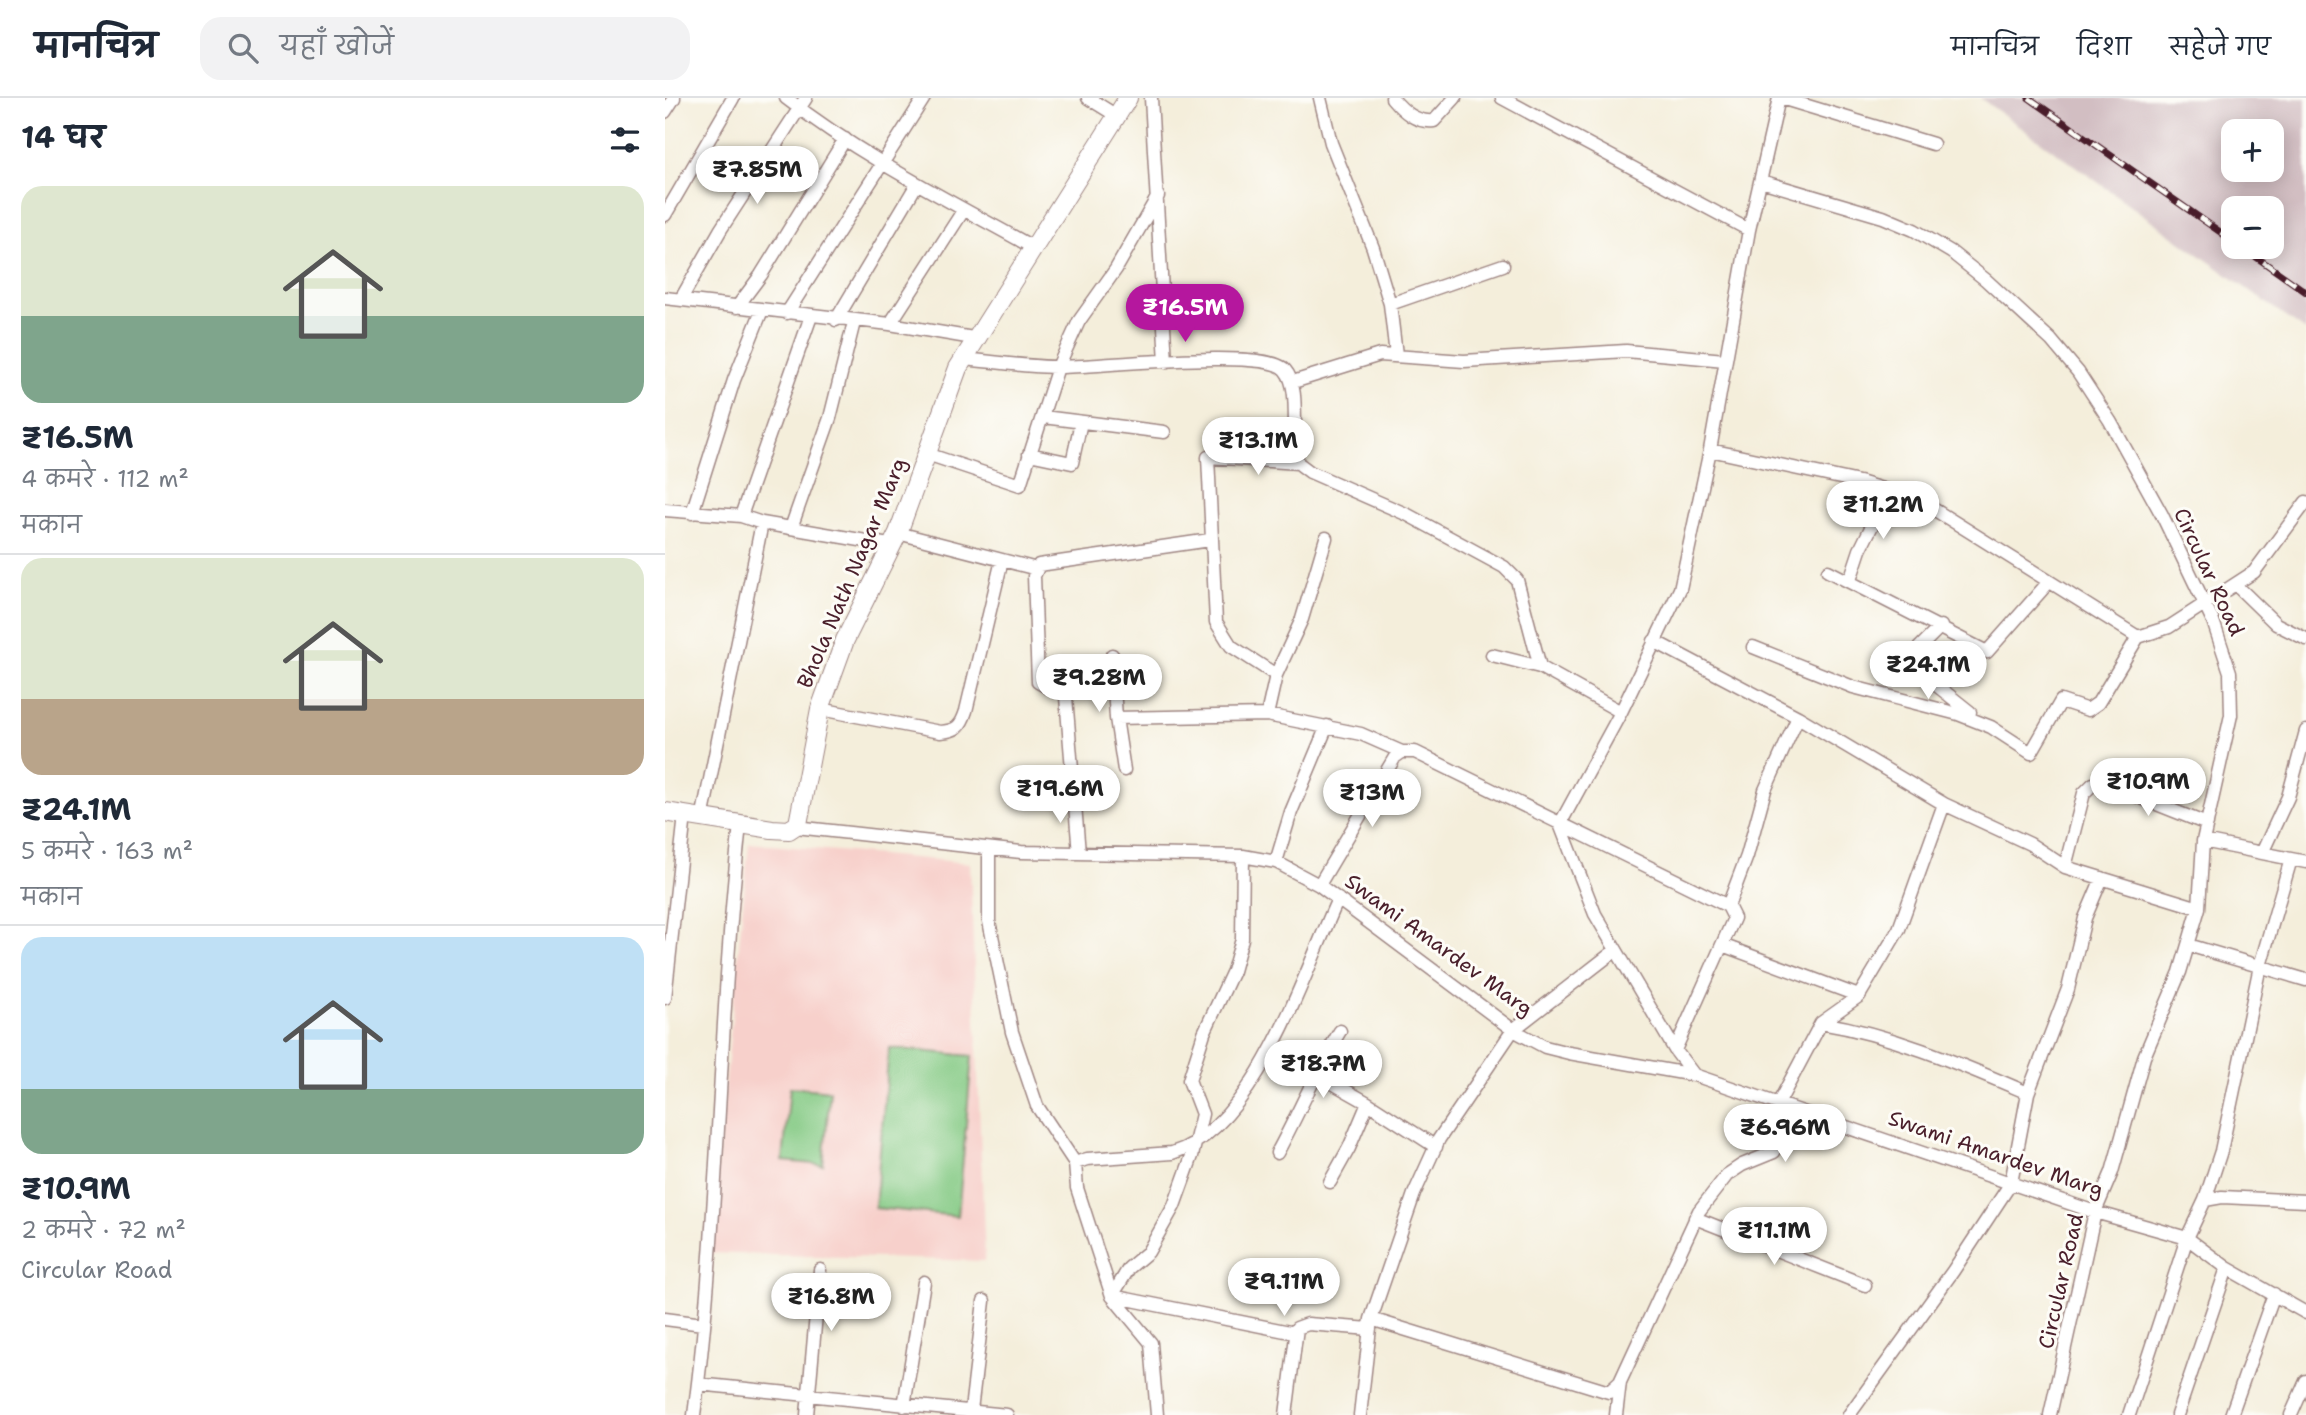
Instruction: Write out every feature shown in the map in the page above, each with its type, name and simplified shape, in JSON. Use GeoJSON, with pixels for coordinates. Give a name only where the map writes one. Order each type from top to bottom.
{"type":"FeatureCollection","features":[{"type":"Feature","properties":{"kind":"street"},"geometry":{"type":"LineString","coordinates":[[665,215],[733,98]]}},
{"type":"Feature","properties":{"kind":"street"},"geometry":{"type":"LineString","coordinates":[[786,98],[803,103],[845,139],[881,163],[963,211],[1034,248]]}},
{"type":"Feature","properties":{"kind":"street"},"geometry":{"type":"LineString","coordinates":[[787,313],[924,98]]}},
{"type":"Feature","properties":{"kind":"street"},"geometry":{"type":"LineString","coordinates":[[1088,98],[1117,116]]}},
{"type":"Feature","properties":{"kind":"street","name":"Bhola Nath Nagar Marg"},"geometry":{"type":"LineString","coordinates":[[797,825],[820,709],[845,640],[894,539],[958,368],[979,339],[1128,98]]}},
{"type":"Feature","properties":{"kind":"street"},"geometry":{"type":"LineString","coordinates":[[1151,98],[1166,362]]}},
{"type":"Feature","properties":{"kind":"street"},"geometry":{"type":"LineString","coordinates":[[1320,98],[1331,143],[1373,248],[1390,304],[1396,355]]}},
{"type":"Feature","properties":{"kind":"street"},"geometry":{"type":"LineString","coordinates":[[1392,98],[1410,116],[1425,122],[1434,121],[1455,98]]}},
{"type":"Feature","properties":{"kind":"street"},"geometry":{"type":"LineString","coordinates":[[1501,98],[1749,230]]}},
{"type":"Feature","properties":{"kind":"street"},"geometry":{"type":"LineString","coordinates":[[1694,1075],[1675,1050],[1594,914],[1560,824],[1621,712],[1680,589],[1710,450],[1749,230],[1780,98],[1933,144]]}},
{"type":"Feature","properties":{"kind":"street"},"geometry":{"type":"LineString","coordinates":[[681,299],[721,229],[803,103]]}},
{"type":"Feature","properties":{"kind":"street"},"geometry":{"type":"LineString","coordinates":[[737,307],[761,275],[845,139]]}},
{"type":"Feature","properties":{"kind":"street","name":"Circular Road"},"geometry":{"type":"LineString","coordinates":[[1761,181],[1883,217],[1914,230],[1951,252],[2020,311],[2078,372],[2110,421],[2162,515],[2206,604],[2223,645],[2230,672],[2231,715],[2203,841],[2199,908],[2188,945],[2144,1057],[2112,1172],[2095,1212],[2050,1415]]}},
{"type":"Feature","properties":{"kind":"street"},"geometry":{"type":"LineString","coordinates":[[836,320],[917,184]]}},
{"type":"Feature","properties":{"kind":"street"},"geometry":{"type":"LineString","coordinates":[[926,454],[1020,485],[1058,367],[1079,321],[1116,269],[1158,196]]}},
{"type":"Feature","properties":{"kind":"street"},"geometry":{"type":"LineString","coordinates":[[890,324],[963,211]]}},
{"type":"Feature","properties":{"kind":"street"},"geometry":{"type":"LineString","coordinates":[[1390,304],[1503,265]]}},
{"type":"Feature","properties":{"kind":"street"},"geometry":{"type":"LineString","coordinates":[[665,298],[836,320],[890,324],[979,339]]}},
{"type":"Feature","properties":{"kind":"street"},"geometry":{"type":"LineString","coordinates":[[692,513],[734,380],[762,310]]}},
{"type":"Feature","properties":{"kind":"street"},"geometry":{"type":"LineString","coordinates":[[741,516],[810,316]]}},
{"type":"Feature","properties":{"kind":"street"},"geometry":{"type":"LineString","coordinates":[[791,528],[830,418],[854,322]]}},
{"type":"Feature","properties":{"kind":"street"},"geometry":{"type":"LineString","coordinates":[[1293,382],[1380,355],[1464,361],[1626,351],[1725,360]]}},
{"type":"Feature","properties":{"kind":"street"},"geometry":{"type":"LineString","coordinates":[[964,359],[1058,367],[1236,358],[1272,362],[1284,368],[1293,382],[1294,450],[1298,463]]}},
{"type":"Feature","properties":{"kind":"street"},"geometry":{"type":"LineString","coordinates":[[1043,417],[1164,432]]}},
{"type":"Feature","properties":{"kind":"street"},"geometry":{"type":"LineString","coordinates":[[1030,454],[1072,463],[1081,422]]}},
{"type":"Feature","properties":{"kind":"street"},"geometry":{"type":"LineString","coordinates":[[1710,450],[1919,499],[2047,583],[2138,637]]}},
{"type":"Feature","properties":{"kind":"street"},"geometry":{"type":"LineString","coordinates":[[1276,675],[1231,646],[1222,636],[1216,622],[1208,457],[1298,463],[1310,472],[1408,515],[1504,567],[1517,580],[1540,667]]}},
{"type":"Feature","properties":{"kind":"street"},"geometry":{"type":"LineString","coordinates":[[1850,580],[1860,550],[1889,491]]}},
{"type":"Feature","properties":{"kind":"street"},"geometry":{"type":"LineString","coordinates":[[1753,647],[1853,687],[1958,714],[1991,727],[2031,752],[2061,701],[2088,710],[2098,703],[2138,637],[2169,627],[2236,585],[2262,564],[2306,502]]}},
{"type":"Feature","properties":{"kind":"street"},"geometry":{"type":"LineString","coordinates":[[666,514],[741,516],[791,528],[894,539],[1037,569]]}},
{"type":"Feature","properties":{"kind":"street"},"geometry":{"type":"LineString","coordinates":[[665,998],[693,817],[762,523]]}},
{"type":"Feature","properties":{"kind":"street"},"geometry":{"type":"LineString","coordinates":[[1267,715],[1276,675],[1302,619],[1326,538]]}},
{"type":"Feature","properties":{"kind":"street"},"geometry":{"type":"LineString","coordinates":[[1113,679],[1041,686],[1037,677],[1034,576],[1039,565],[1132,554],[1210,540]]}},
{"type":"Feature","properties":{"kind":"street"},"geometry":{"type":"LineString","coordinates":[[820,709],[940,732],[954,731],[962,724],[966,711],[1002,560]]}},
{"type":"Feature","properties":{"kind":"street"},"geometry":{"type":"LineString","coordinates":[[1828,570],[1987,652],[2047,583]]}},
{"type":"Feature","properties":{"kind":"street"},"geometry":{"type":"LineString","coordinates":[[2236,585],[2276,624],[2306,639]]}},
{"type":"Feature","properties":{"kind":"street"},"geometry":{"type":"LineString","coordinates":[[1941,626],[1912,655],[1910,665],[1970,712]]}},
{"type":"Feature","properties":{"kind":"street"},"geometry":{"type":"LineString","coordinates":[[1654,641],[1798,717],[1944,804],[2029,845],[2065,867],[2199,908]]}},
{"type":"Feature","properties":{"kind":"street"},"geometry":{"type":"LineString","coordinates":[[1112,655],[1116,718],[1124,770]]}},
{"type":"Feature","properties":{"kind":"street"},"geometry":{"type":"LineString","coordinates":[[1492,655],[1540,667],[1621,712]]}},
{"type":"Feature","properties":{"kind":"street"},"geometry":{"type":"LineString","coordinates":[[1065,685],[1079,853]]}},
{"type":"Feature","properties":{"kind":"street"},"geometry":{"type":"LineString","coordinates":[[1116,718],[1267,715],[1361,734],[1402,752],[1415,752],[1728,906],[1734,918],[1675,1050]]}},
{"type":"Feature","properties":{"kind":"street"},"geometry":{"type":"LineString","coordinates":[[1728,906],[1747,856],[1765,790],[1798,717]]}},
{"type":"Feature","properties":{"kind":"street"},"geometry":{"type":"LineString","coordinates":[[1276,862],[1291,812],[1327,726]]}},
{"type":"Feature","properties":{"kind":"street"},"geometry":{"type":"LineString","coordinates":[[2262,853],[2288,797],[2306,731]]}},
{"type":"Feature","properties":{"kind":"street"},"geometry":{"type":"LineString","coordinates":[[1319,885],[1395,757],[1402,752]]}},
{"type":"Feature","properties":{"kind":"street"},"geometry":{"type":"LineString","coordinates":[[2065,867],[2084,793],[2094,784],[2106,784],[2207,824]]}},
{"type":"Feature","properties":{"kind":"street"},"geometry":{"type":"LineString","coordinates":[[1778,1104],[1821,1023],[1859,996],[1899,929],[1944,804]]}},
{"type":"Feature","properties":{"kind":"street","name":"Swami Amardev Marg"},"geometry":{"type":"LineString","coordinates":[[665,812],[772,829],[797,825],[989,849],[1243,856],[1276,862],[1319,885],[1513,1030],[1545,1047],[1694,1075],[2095,1212],[2187,1238],[2227,1268],[2306,1313]]}},
{"type":"Feature","properties":{"kind":"street"},"geometry":{"type":"LineString","coordinates":[[694,1415],[721,1091],[730,915],[740,825]]}},
{"type":"Feature","properties":{"kind":"street"},"geometry":{"type":"LineString","coordinates":[[2203,841],[2306,862]]}},
{"type":"Feature","properties":{"kind":"street"},"geometry":{"type":"LineString","coordinates":[[989,849],[989,920],[1012,1032],[1037,1106],[1075,1163],[1073,1170],[1077,1188],[1112,1296],[1151,1343],[1157,1415]]}},
{"type":"Feature","properties":{"kind":"street"},"geometry":{"type":"LineString","coordinates":[[1112,1296],[1129,1268],[1147,1252],[1174,1206],[1196,1142],[1202,1114],[1189,1080],[1204,1033],[1233,971],[1242,939],[1243,856]]}},
{"type":"Feature","properties":{"kind":"street"},"geometry":{"type":"LineString","coordinates":[[2129,1415],[2187,1238],[2205,1200],[2221,1151],[2260,966],[2291,859]]}},
{"type":"Feature","properties":{"kind":"street"},"geometry":{"type":"LineString","coordinates":[[1849,1415],[1961,1260],[2011,1183],[2028,1093],[2068,989],[2085,918],[2102,878]]}},
{"type":"Feature","properties":{"kind":"street"},"geometry":{"type":"LineString","coordinates":[[1075,1163],[1087,1159],[1172,1153],[1196,1142],[1224,1118],[1273,1050],[1338,899]]}},
{"type":"Feature","properties":{"kind":"street"},"geometry":{"type":"LineString","coordinates":[[1723,945],[1859,996]]}},
{"type":"Feature","properties":{"kind":"street"},"geometry":{"type":"LineString","coordinates":[[2188,945],[2306,979]]}},
{"type":"Feature","properties":{"kind":"street"},"geometry":{"type":"LineString","coordinates":[[1360,1415],[1370,1324],[1414,1194],[1436,1147],[1513,1030],[1616,950]]}},
{"type":"Feature","properties":{"kind":"street"},"geometry":{"type":"LineString","coordinates":[[1821,1023],[1862,1029],[1935,1054],[2028,1093]]}},
{"type":"Feature","properties":{"kind":"street"},"geometry":{"type":"LineString","coordinates":[[1277,1153],[1303,1105],[1315,1072],[1340,1031]]}},
{"type":"Feature","properties":{"kind":"street"},"geometry":{"type":"LineString","coordinates":[[1273,1050],[1368,1103],[1436,1147]]}},
{"type":"Feature","properties":{"kind":"street"},"geometry":{"type":"LineString","coordinates":[[1330,1182],[1349,1148],[1368,1103]]}},
{"type":"Feature","properties":{"kind":"street"},"geometry":{"type":"LineString","coordinates":[[1616,1415],[1620,1382],[1695,1218],[1727,1175],[1742,1165],[1774,1152],[1791,1108]]}},
{"type":"Feature","properties":{"kind":"street"},"geometry":{"type":"LineString","coordinates":[[2205,1200],[2222,1197],[2306,1201]]}},
{"type":"Feature","properties":{"kind":"street"},"geometry":{"type":"LineString","coordinates":[[1695,1218],[1865,1285]]}},
{"type":"Feature","properties":{"kind":"street"},"geometry":{"type":"LineString","coordinates":[[2177,1415],[2227,1268]]}},
{"type":"Feature","properties":{"kind":"street"},"geometry":{"type":"LineString","coordinates":[[807,1415],[820,1270]]}},
{"type":"Feature","properties":{"kind":"street"},"geometry":{"type":"LineString","coordinates":[[897,1409],[924,1282]]}},
{"type":"Feature","properties":{"kind":"street"},"geometry":{"type":"LineString","coordinates":[[2231,1415],[2274,1294]]}},
{"type":"Feature","properties":{"kind":"street"},"geometry":{"type":"LineString","coordinates":[[1112,1296],[1295,1333]]}},
{"type":"Feature","properties":{"kind":"street"},"geometry":{"type":"LineString","coordinates":[[971,1410],[984,1301]]}},
{"type":"Feature","properties":{"kind":"street"},"geometry":{"type":"LineString","coordinates":[[665,1319],[703,1324]]}},
{"type":"Feature","properties":{"kind":"street"},"geometry":{"type":"LineString","coordinates":[[1286,1415],[1295,1333],[1297,1328],[1308,1324],[1370,1324],[1601,1391],[1609,1392],[1620,1382]]}},
{"type":"Feature","properties":{"kind":"street"},"geometry":{"type":"LineString","coordinates":[[2291,1415],[2306,1381]]}},
{"type":"Feature","properties":{"kind":"street"},"geometry":{"type":"LineString","coordinates":[[698,1384],[809,1394],[897,1409],[971,1410],[1001,1415]]}},
{"type":"Feature","properties":{"kind":"shaded area"},"geometry":{"type":"Polygon","coordinates":[[[1980,98],[2306,98],[2306,331],[1980,98]]]}},
{"type":"Feature","properties":{"kind":"shaded area"},"geometry":{"type":"Polygon","coordinates":[[[749,843],[970,863],[985,1261],[709,1253],[749,843]]]}},
{"type":"Feature","properties":{"kind":"green space"},"geometry":{"type":"Polygon","coordinates":[[[889,1048],[972,1056],[958,1216],[875,1208],[889,1048]]]}},
{"type":"Feature","properties":{"kind":"green space"},"geometry":{"type":"Polygon","coordinates":[[[790,1087],[830,1091],[823,1165],[783,1161],[790,1087]]]}},
{"type":"Feature","properties":{"kind":"railway"},"geometry":{"type":"LineString","coordinates":[[2029,98],[2221,233]]}},
{"type":"Feature","properties":{"kind":"railway"},"geometry":{"type":"LineString","coordinates":[[2259,259],[2306,292]]}}]}
